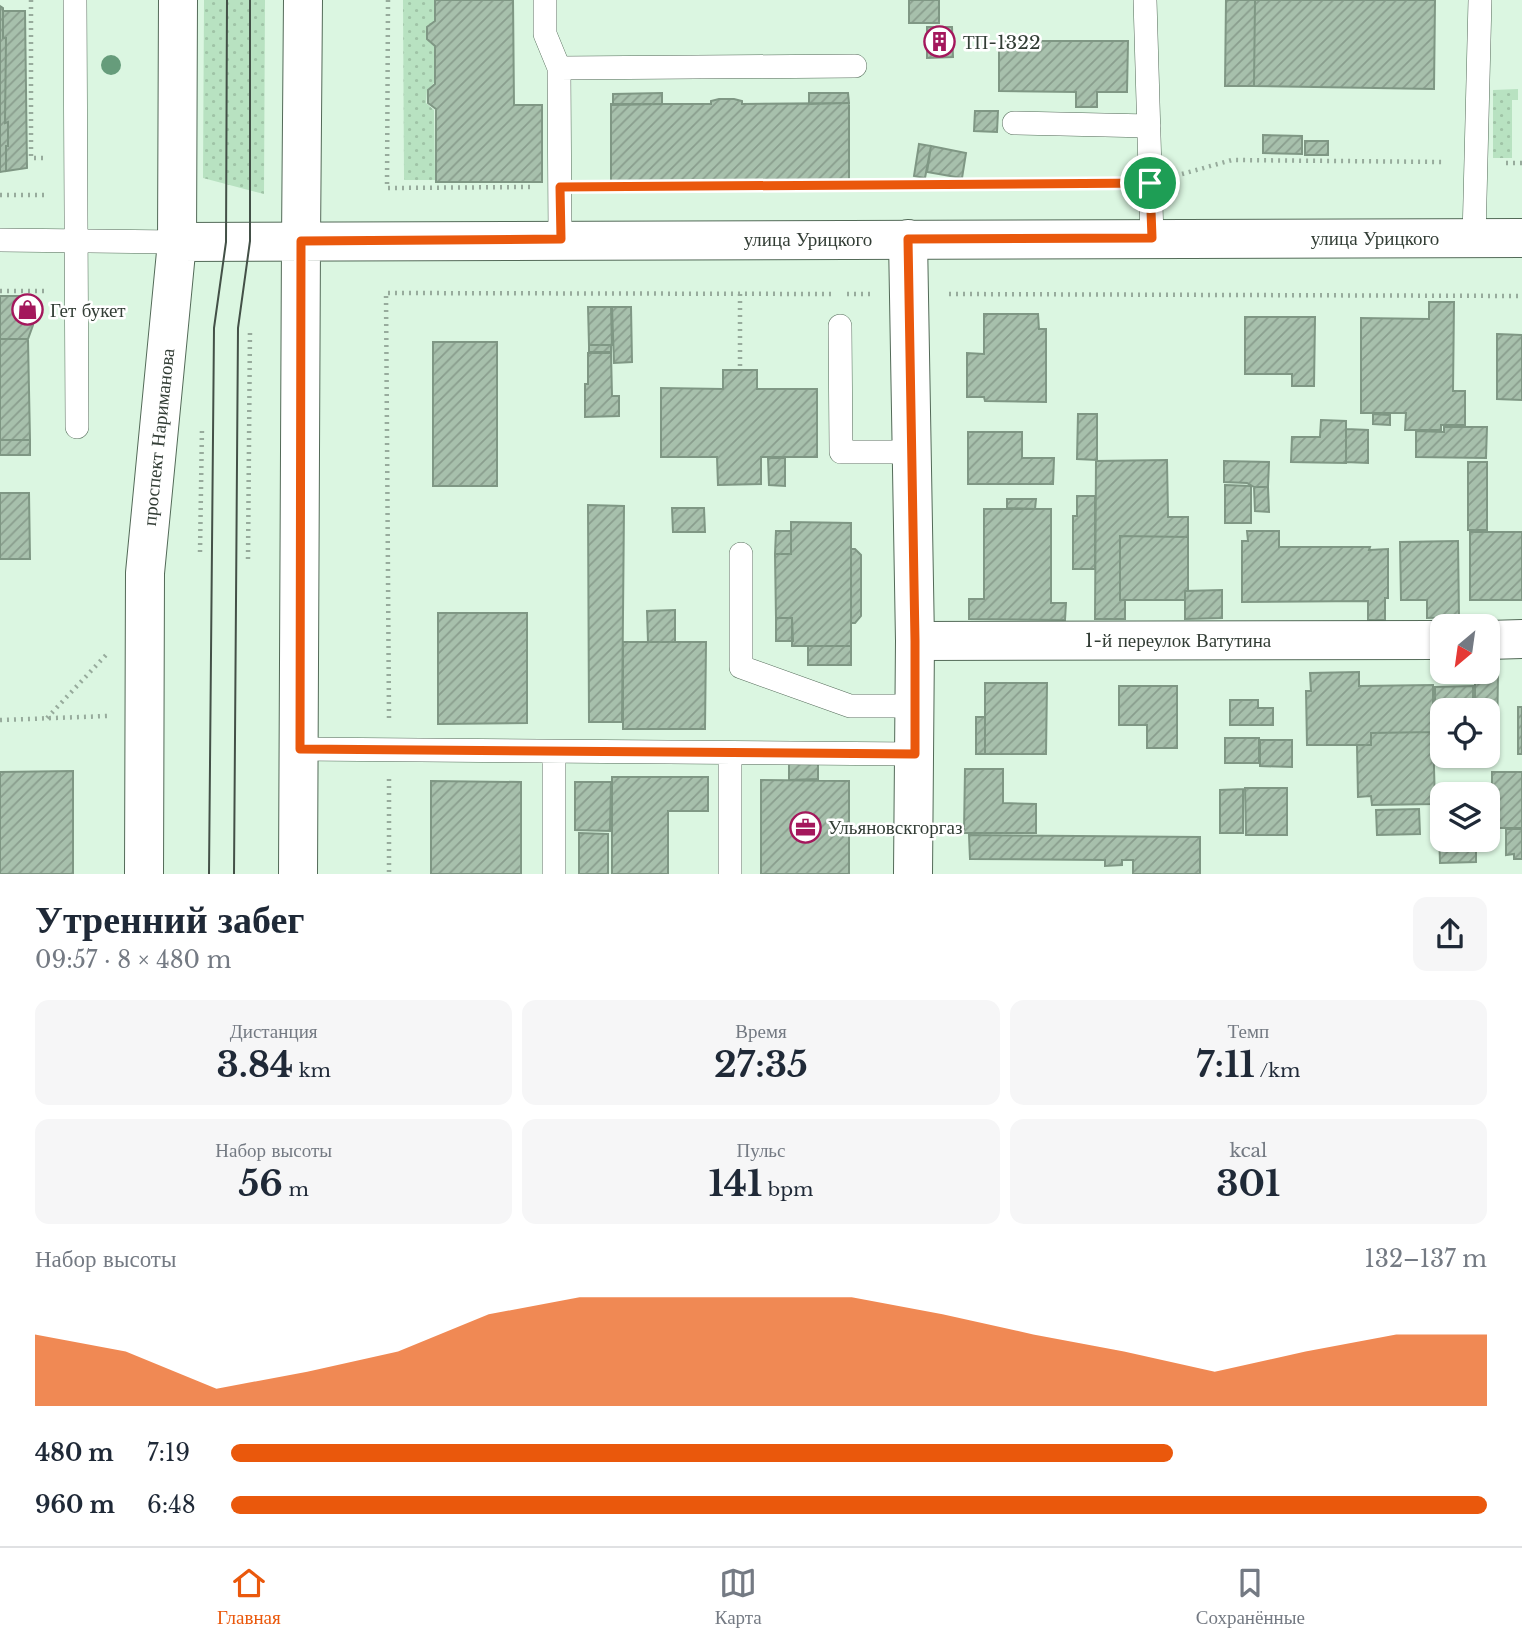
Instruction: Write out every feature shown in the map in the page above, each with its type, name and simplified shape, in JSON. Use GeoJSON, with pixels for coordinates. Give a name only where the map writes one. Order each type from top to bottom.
{"type":"FeatureCollection","features":[{"type":"Feature","properties":{"kind":"main road","name":"проспект Нариманова"},"geometry":{"type":"LineString","coordinates":[[145,874],[145,573],[177,242],[178,0]]}},
{"type":"Feature","properties":{"kind":"main road"},"geometry":{"type":"LineString","coordinates":[[298,874],[303,0]]}},
{"type":"Feature","properties":{"kind":"main road","name":"улица Урицкого"},"geometry":{"type":"LineString","coordinates":[[177,242],[1522,238]]}},
{"type":"Feature","properties":{"kind":"main road"},"geometry":{"type":"LineString","coordinates":[[908,239],[915,641],[913,874]]}},
{"type":"Feature","properties":{"kind":"main road"},"geometry":{"type":"LineString","coordinates":[[1500,640],[1522,639]]}},
{"type":"Feature","properties":{"kind":"main road","name":"1-й переулок Ватутина"},"geometry":{"type":"LineString","coordinates":[[915,641],[1430,640]]}},
{"type":"Feature","properties":{"kind":"lane"},"geometry":{"type":"LineString","coordinates":[[75,0],[77,428]]}},
{"type":"Feature","properties":{"kind":"lane"},"geometry":{"type":"LineString","coordinates":[[545,0],[545,34],[559,68],[561,239]]}},
{"type":"Feature","properties":{"kind":"lane"},"geometry":{"type":"LineString","coordinates":[[1145,0],[1152,238]]}},
{"type":"Feature","properties":{"kind":"lane"},"geometry":{"type":"LineString","coordinates":[[1474,238],[1480,0]]}},
{"type":"Feature","properties":{"kind":"lane"},"geometry":{"type":"LineString","coordinates":[[559,68],[855,66]]}},
{"type":"Feature","properties":{"kind":"lane"},"geometry":{"type":"LineString","coordinates":[[1014,123],[1149,126]]}},
{"type":"Feature","properties":{"kind":"lane"},"geometry":{"type":"LineString","coordinates":[[0,240],[177,242]]}},
{"type":"Feature","properties":{"kind":"lane"},"geometry":{"type":"LineString","coordinates":[[840,326],[841,452],[912,452]]}},
{"type":"Feature","properties":{"kind":"lane"},"geometry":{"type":"LineString","coordinates":[[741,554],[741,667],[850,706],[915,706]]}},
{"type":"Feature","properties":{"kind":"lane"},"geometry":{"type":"LineString","coordinates":[[300,749],[915,754]]}},
{"type":"Feature","properties":{"kind":"lane"},"geometry":{"type":"LineString","coordinates":[[554,751],[554,874]]}},
{"type":"Feature","properties":{"kind":"lane"},"geometry":{"type":"LineString","coordinates":[[730,753],[730,874]]}},
{"type":"Feature","properties":{"kind":"path"},"geometry":{"type":"LineString","coordinates":[[31,0],[28,90],[31,116]]}},
{"type":"Feature","properties":{"kind":"path"},"geometry":{"type":"LineString","coordinates":[[388,0],[387,188],[1150,183],[1232,160],[1522,163]]}},
{"type":"Feature","properties":{"kind":"path"},"geometry":{"type":"LineString","coordinates":[[0,195],[77,194]]}},
{"type":"Feature","properties":{"kind":"path"},"geometry":{"type":"LineString","coordinates":[[0,292],[50,291]]}},
{"type":"Feature","properties":{"kind":"path"},"geometry":{"type":"LineString","coordinates":[[389,874],[386,293],[1522,296]]}},
{"type":"Feature","properties":{"kind":"path"},"geometry":{"type":"LineString","coordinates":[[740,294],[740,370]]}},
{"type":"Feature","properties":{"kind":"path"},"geometry":{"type":"LineString","coordinates":[[248,559],[250,328]]}},
{"type":"Feature","properties":{"kind":"path"},"geometry":{"type":"LineString","coordinates":[[200,552],[202,420]]}},
{"type":"Feature","properties":{"kind":"path"},"geometry":{"type":"LineString","coordinates":[[47,718],[107,653]]}},
{"type":"Feature","properties":{"kind":"path"},"geometry":{"type":"LineString","coordinates":[[0,720],[108,716]]}},
{"type":"Feature","properties":{"kind":"green space"},"geometry":{"type":"Polygon","coordinates":[[[204,0],[265,0],[264,194],[203,178],[204,0]]]}},
{"type":"Feature","properties":{"kind":"green space"},"geometry":{"type":"Polygon","coordinates":[[[403,0],[434,0],[434,83],[427,90],[426,103],[434,110],[435,180],[404,180],[403,0]]]}},
{"type":"Feature","properties":{"kind":"green space"},"geometry":{"type":"Polygon","coordinates":[[[1518,89],[1518,100],[1512,100],[1512,158],[1493,158],[1493,90],[1518,89]]]}},
{"type":"Feature","properties":{"kind":"building"},"geometry":{"type":"Polygon","coordinates":[[[435,0],[513,0],[514,105],[542,105],[542,182],[436,182],[436,109],[428,103],[428,90],[435,84],[435,46],[427,39],[427,27],[435,21],[435,0]]]}},
{"type":"Feature","properties":{"kind":"building"},"geometry":{"type":"Polygon","coordinates":[[[909,0],[939,0],[939,23],[909,23],[909,0]]]}},
{"type":"Feature","properties":{"kind":"building"},"geometry":{"type":"Polygon","coordinates":[[[1226,0],[1255,0],[1254,86],[1225,86],[1226,0]]]}},
{"type":"Feature","properties":{"kind":"building"},"geometry":{"type":"Polygon","coordinates":[[[1255,0],[1435,0],[1434,89],[1254,86],[1255,0]]]}},
{"type":"Feature","properties":{"kind":"building"},"geometry":{"type":"Polygon","coordinates":[[[0,6],[3,8],[3,38],[6,38],[5,123],[8,122],[8,146],[6,171],[0,172],[0,6]]]}},
{"type":"Feature","properties":{"kind":"building"},"geometry":{"type":"Polygon","coordinates":[[[3,11],[25,11],[27,168],[6,171],[8,122],[5,123],[6,38],[3,38],[3,11]]]}},
{"type":"Feature","properties":{"kind":"building","name":"ТП-1322"},"geometry":{"type":"Polygon","coordinates":[[[927,27],[952,27],[953,57],[927,58],[927,27]]]}},
{"type":"Feature","properties":{"kind":"building"},"geometry":{"type":"Polygon","coordinates":[[[999,41],[1128,41],[1127,92],[1097,92],[1097,107],[1076,107],[1076,92],[999,91],[999,41]]]}},
{"type":"Feature","properties":{"kind":"building"},"geometry":{"type":"Polygon","coordinates":[[[662,93],[662,104],[613,105],[613,94],[662,93]]]}},
{"type":"Feature","properties":{"kind":"building"},"geometry":{"type":"Polygon","coordinates":[[[809,93],[848,93],[849,103],[809,104],[809,93]]]}},
{"type":"Feature","properties":{"kind":"building"},"geometry":{"type":"Polygon","coordinates":[[[734,99],[742,101],[742,104],[849,103],[849,180],[611,181],[611,104],[711,104],[711,101],[734,99]]]}},
{"type":"Feature","properties":{"kind":"building"},"geometry":{"type":"Polygon","coordinates":[[[975,111],[998,111],[997,132],[974,131],[975,111]]]}},
{"type":"Feature","properties":{"kind":"building"},"geometry":{"type":"Polygon","coordinates":[[[1263,135],[1302,136],[1302,154],[1263,153],[1263,135]]]}},
{"type":"Feature","properties":{"kind":"building"},"geometry":{"type":"Polygon","coordinates":[[[1305,141],[1328,141],[1328,155],[1305,155],[1305,141]]]}},
{"type":"Feature","properties":{"kind":"building"},"geometry":{"type":"Polygon","coordinates":[[[919,144],[931,146],[925,178],[914,176],[919,144]]]}},
{"type":"Feature","properties":{"kind":"building"},"geometry":{"type":"Polygon","coordinates":[[[931,146],[966,153],[962,178],[927,172],[931,146]]]}},
{"type":"Feature","properties":{"kind":"building"},"geometry":{"type":"Polygon","coordinates":[[[0,296],[33,296],[33,325],[28,339],[0,339],[0,296]]]}},
{"type":"Feature","properties":{"kind":"building"},"geometry":{"type":"Polygon","coordinates":[[[1429,302],[1454,302],[1453,391],[1465,391],[1465,425],[1441,425],[1441,430],[1405,430],[1406,413],[1361,413],[1361,318],[1429,319],[1429,302]]]}},
{"type":"Feature","properties":{"kind":"building"},"geometry":{"type":"Polygon","coordinates":[[[588,307],[611,307],[612,345],[589,345],[588,307]]]}},
{"type":"Feature","properties":{"kind":"building"},"geometry":{"type":"Polygon","coordinates":[[[612,307],[631,307],[632,362],[614,363],[612,307]]]}},
{"type":"Feature","properties":{"kind":"building"},"geometry":{"type":"Polygon","coordinates":[[[984,314],[1038,314],[1039,329],[1046,329],[1046,402],[985,401],[984,397],[967,397],[967,353],[984,354],[984,314]]]}},
{"type":"Feature","properties":{"kind":"building"},"geometry":{"type":"Polygon","coordinates":[[[1245,317],[1315,317],[1314,386],[1292,386],[1292,374],[1245,374],[1245,317]]]}},
{"type":"Feature","properties":{"kind":"building"},"geometry":{"type":"Polygon","coordinates":[[[1497,334],[1522,335],[1522,400],[1497,399],[1497,334]]]}},
{"type":"Feature","properties":{"kind":"building"},"geometry":{"type":"Polygon","coordinates":[[[0,339],[28,339],[30,440],[0,440],[0,339]]]}},
{"type":"Feature","properties":{"kind":"building"},"geometry":{"type":"Polygon","coordinates":[[[433,342],[497,342],[497,486],[433,486],[433,342]]]}},
{"type":"Feature","properties":{"kind":"building"},"geometry":{"type":"Polygon","coordinates":[[[589,345],[611,345],[611,352],[589,352],[589,345]]]}},
{"type":"Feature","properties":{"kind":"building"},"geometry":{"type":"Polygon","coordinates":[[[588,353],[611,353],[612,396],[619,396],[619,416],[585,417],[588,353]]]}},
{"type":"Feature","properties":{"kind":"building"},"geometry":{"type":"Polygon","coordinates":[[[723,370],[757,370],[757,389],[817,389],[817,457],[761,457],[761,484],[718,485],[717,457],[661,457],[661,388],[723,389],[723,370]]]}},
{"type":"Feature","properties":{"kind":"building"},"geometry":{"type":"Polygon","coordinates":[[[1078,414],[1097,414],[1097,460],[1077,459],[1078,414]]]}},
{"type":"Feature","properties":{"kind":"building"},"geometry":{"type":"Polygon","coordinates":[[[1373,414],[1390,415],[1390,425],[1373,424],[1373,414]]]}},
{"type":"Feature","properties":{"kind":"building"},"geometry":{"type":"Polygon","coordinates":[[[1321,420],[1346,421],[1346,463],[1291,462],[1292,437],[1320,437],[1321,420]]]}},
{"type":"Feature","properties":{"kind":"building"},"geometry":{"type":"Polygon","coordinates":[[[1444,427],[1487,427],[1486,458],[1416,457],[1416,431],[1444,432],[1444,427]]]}},
{"type":"Feature","properties":{"kind":"building"},"geometry":{"type":"Polygon","coordinates":[[[1346,429],[1368,430],[1368,463],[1346,462],[1346,429]]]}},
{"type":"Feature","properties":{"kind":"building"},"geometry":{"type":"Polygon","coordinates":[[[968,432],[1022,432],[1022,458],[1054,458],[1053,484],[968,484],[968,432]]]}},
{"type":"Feature","properties":{"kind":"building"},"geometry":{"type":"Polygon","coordinates":[[[0,440],[30,440],[30,455],[0,455],[0,440]]]}},
{"type":"Feature","properties":{"kind":"building"},"geometry":{"type":"Polygon","coordinates":[[[768,458],[785,458],[785,486],[769,485],[768,458]]]}},
{"type":"Feature","properties":{"kind":"building"},"geometry":{"type":"Polygon","coordinates":[[[1167,460],[1168,517],[1188,517],[1188,537],[1120,536],[1120,600],[1125,600],[1125,619],[1095,619],[1096,461],[1167,460]]]}},
{"type":"Feature","properties":{"kind":"building"},"geometry":{"type":"Polygon","coordinates":[[[1224,461],[1269,462],[1268,487],[1224,482],[1224,461]]]}},
{"type":"Feature","properties":{"kind":"building"},"geometry":{"type":"Polygon","coordinates":[[[1468,462],[1487,462],[1487,530],[1468,530],[1468,462]]]}},
{"type":"Feature","properties":{"kind":"building"},"geometry":{"type":"Polygon","coordinates":[[[1225,485],[1251,486],[1251,523],[1225,523],[1225,485]]]}},
{"type":"Feature","properties":{"kind":"building"},"geometry":{"type":"Polygon","coordinates":[[[1254,487],[1268,487],[1269,512],[1255,511],[1254,487]]]}},
{"type":"Feature","properties":{"kind":"building"},"geometry":{"type":"Polygon","coordinates":[[[0,493],[29,493],[30,559],[0,559],[0,493]]]}},
{"type":"Feature","properties":{"kind":"building"},"geometry":{"type":"Polygon","coordinates":[[[1077,496],[1095,496],[1095,569],[1073,569],[1073,516],[1077,516],[1077,496]]]}},
{"type":"Feature","properties":{"kind":"building"},"geometry":{"type":"Polygon","coordinates":[[[1007,499],[1036,499],[1035,509],[1007,508],[1007,499]]]}},
{"type":"Feature","properties":{"kind":"building"},"geometry":{"type":"Polygon","coordinates":[[[588,505],[624,506],[622,722],[589,722],[588,505]]]}},
{"type":"Feature","properties":{"kind":"building"},"geometry":{"type":"Polygon","coordinates":[[[672,508],[704,508],[705,532],[673,532],[672,508]]]}},
{"type":"Feature","properties":{"kind":"building"},"geometry":{"type":"Polygon","coordinates":[[[984,509],[1051,509],[1051,603],[1066,603],[1065,620],[969,619],[969,599],[984,599],[984,509]]]}},
{"type":"Feature","properties":{"kind":"building"},"geometry":{"type":"Polygon","coordinates":[[[791,522],[851,523],[851,646],[792,646],[792,618],[776,618],[775,554],[791,554],[791,522]]]}},
{"type":"Feature","properties":{"kind":"building"},"geometry":{"type":"Polygon","coordinates":[[[776,531],[791,531],[791,554],[775,554],[776,531]]]}},
{"type":"Feature","properties":{"kind":"building"},"geometry":{"type":"Polygon","coordinates":[[[1247,531],[1279,531],[1279,547],[1388,549],[1385,620],[1368,620],[1368,601],[1242,602],[1242,541],[1248,541],[1247,531]]]}},
{"type":"Feature","properties":{"kind":"building"},"geometry":{"type":"Polygon","coordinates":[[[1470,532],[1522,532],[1522,600],[1470,600],[1470,532]]]}},
{"type":"Feature","properties":{"kind":"building"},"geometry":{"type":"Polygon","coordinates":[[[1120,536],[1188,537],[1188,591],[1185,591],[1185,600],[1120,600],[1120,536]]]}},
{"type":"Feature","properties":{"kind":"building"},"geometry":{"type":"Polygon","coordinates":[[[1458,541],[1459,614],[1430,614],[1430,618],[1427,618],[1427,600],[1401,600],[1400,542],[1458,541]]]}},
{"type":"Feature","properties":{"kind":"building"},"geometry":{"type":"Polygon","coordinates":[[[851,549],[861,555],[861,616],[855,623],[851,623],[851,549]]]}},
{"type":"Feature","properties":{"kind":"building"},"geometry":{"type":"Polygon","coordinates":[[[1222,590],[1222,618],[1185,619],[1185,591],[1222,590]]]}},
{"type":"Feature","properties":{"kind":"building"},"geometry":{"type":"Polygon","coordinates":[[[675,610],[675,642],[648,642],[647,611],[675,610]]]}},
{"type":"Feature","properties":{"kind":"building"},"geometry":{"type":"Polygon","coordinates":[[[438,613],[527,613],[527,723],[438,724],[438,613]]]}},
{"type":"Feature","properties":{"kind":"building"},"geometry":{"type":"Polygon","coordinates":[[[776,618],[792,618],[793,641],[776,641],[776,618]]]}},
{"type":"Feature","properties":{"kind":"building"},"geometry":{"type":"Polygon","coordinates":[[[623,642],[706,642],[705,729],[623,729],[623,642]]]}},
{"type":"Feature","properties":{"kind":"building"},"geometry":{"type":"Polygon","coordinates":[[[808,646],[851,646],[851,665],[808,665],[808,646]]]}},
{"type":"Feature","properties":{"kind":"building"},"geometry":{"type":"Polygon","coordinates":[[[1359,672],[1359,686],[1433,685],[1433,698],[1430,698],[1430,732],[1371,733],[1371,745],[1307,745],[1306,691],[1311,691],[1310,673],[1359,672]]]}},
{"type":"Feature","properties":{"kind":"building"},"geometry":{"type":"Polygon","coordinates":[[[985,683],[1047,683],[1046,754],[985,754],[985,683]]]}},
{"type":"Feature","properties":{"kind":"building"},"geometry":{"type":"Polygon","coordinates":[[[1475,684],[1498,684],[1498,698],[1475,698],[1475,684]]]}},
{"type":"Feature","properties":{"kind":"building"},"geometry":{"type":"Polygon","coordinates":[[[1119,686],[1177,686],[1177,748],[1147,748],[1147,725],[1119,725],[1119,686]]]}},
{"type":"Feature","properties":{"kind":"building"},"geometry":{"type":"Polygon","coordinates":[[[1473,686],[1473,698],[1435,698],[1435,687],[1473,686]]]}},
{"type":"Feature","properties":{"kind":"building"},"geometry":{"type":"Polygon","coordinates":[[[1230,700],[1258,700],[1258,708],[1273,708],[1273,725],[1230,725],[1230,700]]]}},
{"type":"Feature","properties":{"kind":"building"},"geometry":{"type":"Polygon","coordinates":[[[1518,707],[1522,707],[1522,754],[1518,754],[1518,707]]]}},
{"type":"Feature","properties":{"kind":"building"},"geometry":{"type":"Polygon","coordinates":[[[976,717],[985,717],[985,754],[976,754],[976,717]]]}},
{"type":"Feature","properties":{"kind":"building"},"geometry":{"type":"Polygon","coordinates":[[[1430,732],[1430,768],[1434,768],[1434,782],[1430,782],[1430,804],[1372,805],[1371,796],[1358,797],[1357,745],[1371,745],[1371,733],[1430,732]]]}},
{"type":"Feature","properties":{"kind":"building"},"geometry":{"type":"Polygon","coordinates":[[[1225,738],[1259,738],[1259,763],[1225,763],[1225,738]]]}},
{"type":"Feature","properties":{"kind":"building"},"geometry":{"type":"Polygon","coordinates":[[[1260,740],[1292,740],[1292,767],[1260,766],[1260,740]]]}},
{"type":"Feature","properties":{"kind":"building"},"geometry":{"type":"Polygon","coordinates":[[[789,764],[818,764],[818,779],[789,780],[789,764]]]}},
{"type":"Feature","properties":{"kind":"building"},"geometry":{"type":"Polygon","coordinates":[[[965,769],[1003,769],[1003,803],[1036,804],[1036,833],[964,833],[965,769]]]}},
{"type":"Feature","properties":{"kind":"building"},"geometry":{"type":"Polygon","coordinates":[[[73,771],[73,874],[0,874],[0,772],[73,771]]]}},
{"type":"Feature","properties":{"kind":"building"},"geometry":{"type":"Polygon","coordinates":[[[1492,772],[1522,772],[1522,828],[1500,828],[1500,782],[1492,782],[1492,772]]]}},
{"type":"Feature","properties":{"kind":"building"},"geometry":{"type":"Polygon","coordinates":[[[612,777],[708,777],[708,811],[668,811],[668,874],[612,874],[612,777]]]}},
{"type":"Feature","properties":{"kind":"building","name":"Ульяновскгоргаз"},"geometry":{"type":"Polygon","coordinates":[[[761,780],[849,781],[849,874],[761,874],[761,780]]]}},
{"type":"Feature","properties":{"kind":"building"},"geometry":{"type":"Polygon","coordinates":[[[431,781],[521,782],[521,874],[431,874],[431,781]]]}},
{"type":"Feature","properties":{"kind":"building"},"geometry":{"type":"Polygon","coordinates":[[[575,782],[611,782],[610,831],[575,830],[575,782]]]}},
{"type":"Feature","properties":{"kind":"building"},"geometry":{"type":"Polygon","coordinates":[[[1245,788],[1287,788],[1287,835],[1246,835],[1245,788]]]}},
{"type":"Feature","properties":{"kind":"building"},"geometry":{"type":"Polygon","coordinates":[[[1243,789],[1243,833],[1220,833],[1220,790],[1243,789]]]}},
{"type":"Feature","properties":{"kind":"building"},"geometry":{"type":"Polygon","coordinates":[[[1419,809],[1420,834],[1377,835],[1376,810],[1419,809]]]}},
{"type":"Feature","properties":{"kind":"building"},"geometry":{"type":"Polygon","coordinates":[[[1506,829],[1522,829],[1522,859],[1514,859],[1514,854],[1506,855],[1506,829]]]}},
{"type":"Feature","properties":{"kind":"building"},"geometry":{"type":"Polygon","coordinates":[[[579,833],[608,834],[608,874],[579,874],[579,833]]]}},
{"type":"Feature","properties":{"kind":"building"},"geometry":{"type":"Polygon","coordinates":[[[969,835],[1200,837],[1200,874],[1133,874],[1133,860],[1122,860],[1122,865],[1105,866],[1105,860],[970,859],[969,835]]]}},
{"type":"Feature","properties":{"kind":"building"},"geometry":{"type":"Polygon","coordinates":[[[1440,852],[1476,852],[1476,862],[1440,863],[1440,852]]]}},
{"type":"Feature","properties":{"kind":"tram line"},"geometry":{"type":"LineString","coordinates":[[209,874],[214,328],[226,242],[227,0]]}},
{"type":"Feature","properties":{"kind":"tram line"},"geometry":{"type":"LineString","coordinates":[[234,874],[238,328],[250,241],[250,0]]}},
{"type":"Feature","properties":{"kind":"place","name":"ТП-1322"},"geometry":{"type":"Point","coordinates":[940,42]}},
{"type":"Feature","properties":{"kind":"place","name":"Гет букет"},"geometry":{"type":"Point","coordinates":[27,310]}},
{"type":"Feature","properties":{"kind":"place","name":"Ульяновскгоргаз"},"geometry":{"type":"Point","coordinates":[805,827]}},
{"type":"Feature","properties":{"kind":"route"},"geometry":{"type":"LineString","coordinates":[[1150,183],[1152,238],[908,239],[915,754],[300,749],[301,241],[561,239],[560,187],[1150,183]]}}]}
